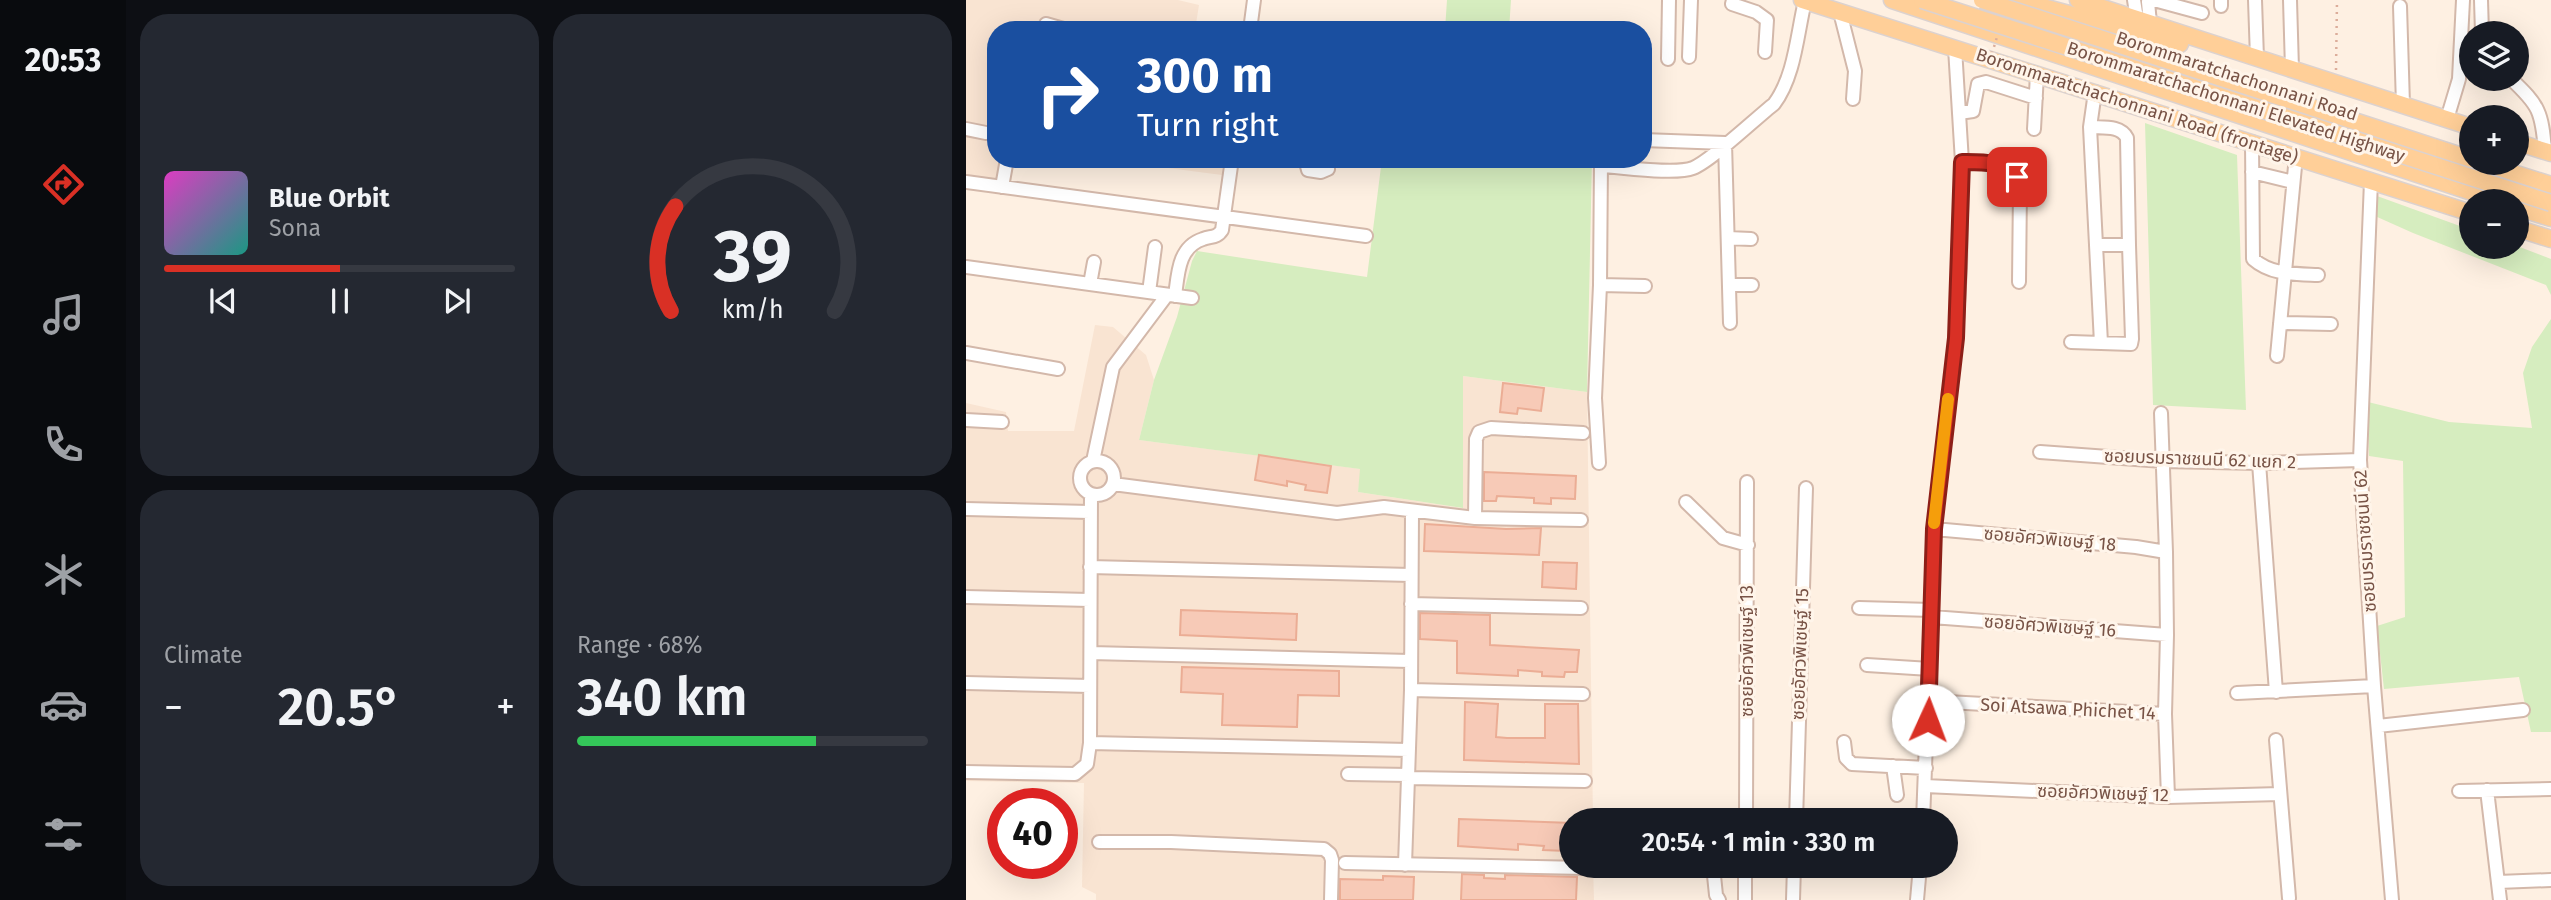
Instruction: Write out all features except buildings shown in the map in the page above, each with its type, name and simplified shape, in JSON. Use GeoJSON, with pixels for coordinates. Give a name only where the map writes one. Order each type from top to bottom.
{"type":"FeatureCollection","features":[{"type":"Feature","properties":{"kind":"main road","name":"Borommaratchachonnani Road (frontage)"},"geometry":{"type":"LineString","coordinates":[[1804,0],[2459,209]]}},
{"type":"Feature","properties":{"kind":"main road","name":"Borommaratchachonnani Road"},"geometry":{"type":"LineString","coordinates":[[1892,0],[2462,189]]}},
{"type":"Feature","properties":{"kind":"main road","name":"Borommaratchachonnani Elevated Highway"},"geometry":{"type":"LineString","coordinates":[[1922,0],[2550,214]]}},
{"type":"Feature","properties":{"kind":"main road","name":"Borommaratchachonnani Elevated Highway"},"geometry":{"type":"LineString","coordinates":[[1982,0],[2459,155]]}},
{"type":"Feature","properties":{"kind":"main road"},"geometry":{"type":"LineString","coordinates":[[2007,1],[2017,0],[2372,95]]}},
{"type":"Feature","properties":{"kind":"main road"},"geometry":{"type":"LineString","coordinates":[[2078,0],[2459,123]]}},
{"type":"Feature","properties":{"kind":"main road","name":"Borommaratchachonnani Road"},"geometry":{"type":"LineString","coordinates":[[2007,1],[2459,149]]}},
{"type":"Feature","properties":{"kind":"main road"},"geometry":{"type":"LineString","coordinates":[[2029,47],[2161,113]]}},
{"type":"Feature","properties":{"kind":"main road"},"geometry":{"type":"LineString","coordinates":[[2529,146],[2548,152]]}},
{"type":"Feature","properties":{"kind":"main road"},"geometry":{"type":"LineString","coordinates":[[2529,172],[2551,179]]}},
{"type":"Feature","properties":{"kind":"main road"},"geometry":{"type":"LineString","coordinates":[[2520,175],[2551,185]]}},
{"type":"Feature","properties":{"kind":"main road"},"geometry":{"type":"LineString","coordinates":[[2529,210],[2550,214]]}},
{"type":"Feature","properties":{"kind":"main road"},"geometry":{"type":"LineString","coordinates":[[2529,232],[2551,239]]}},
{"type":"Feature","properties":{"kind":"street"},"geometry":{"type":"LineString","coordinates":[[1251,21],[1254,0]]}},
{"type":"Feature","properties":{"kind":"street"},"geometry":{"type":"LineString","coordinates":[[1668,59],[1669,0]]}},
{"type":"Feature","properties":{"kind":"street"},"geometry":{"type":"LineString","coordinates":[[1689,57],[1691,0]]}},
{"type":"Feature","properties":{"kind":"street"},"geometry":{"type":"LineString","coordinates":[[1718,0],[1732,2],[1767,20],[1765,52]]}},
{"type":"Feature","properties":{"kind":"street"},"geometry":{"type":"LineString","coordinates":[[1652,167],[1679,170],[1694,168],[1774,104],[1787,81],[1804,0]]}},
{"type":"Feature","properties":{"kind":"street"},"geometry":{"type":"LineString","coordinates":[[2134,0],[2143,21]]}},
{"type":"Feature","properties":{"kind":"street"},"geometry":{"type":"LineString","coordinates":[[2143,21],[2148,2],[2154,0],[2202,13]]}},
{"type":"Feature","properties":{"kind":"street"},"geometry":{"type":"LineString","coordinates":[[2255,0],[2257,58]]}},
{"type":"Feature","properties":{"kind":"street"},"geometry":{"type":"LineString","coordinates":[[2290,0],[2292,69]]}},
{"type":"Feature","properties":{"kind":"street"},"geometry":{"type":"LineString","coordinates":[[2446,119],[2459,79],[2463,0]]}},
{"type":"Feature","properties":{"kind":"street"},"geometry":{"type":"LineString","coordinates":[[2481,0],[2482,21]]}},
{"type":"Feature","properties":{"kind":"street"},"geometry":{"type":"LineString","coordinates":[[2400,6],[2403,105]]}},
{"type":"Feature","properties":{"kind":"street"},"geometry":{"type":"LineString","coordinates":[[1840,12],[1855,71],[1853,99]]}},
{"type":"Feature","properties":{"kind":"street"},"geometry":{"type":"LineString","coordinates":[[1924,808],[1934,529],[1956,338],[1962,162],[1955,48]]}},
{"type":"Feature","properties":{"kind":"street"},"geometry":{"type":"LineString","coordinates":[[2034,129],[2037,74]]}},
{"type":"Feature","properties":{"kind":"street"},"geometry":{"type":"LineString","coordinates":[[1959,113],[1972,111],[1978,84],[1986,82],[2036,97]]}},
{"type":"Feature","properties":{"kind":"street"},"geometry":{"type":"LineString","coordinates":[[2524,91],[2543,121],[2548,152]]}},
{"type":"Feature","properties":{"kind":"street"},"geometry":{"type":"LineString","coordinates":[[2095,92],[2090,127],[2101,342]]}},
{"type":"Feature","properties":{"kind":"street"},"geometry":{"type":"LineString","coordinates":[[2071,342],[2101,342],[2126,346],[2131,344],[2133,339],[2127,138],[2117,129],[2090,127]]}},
{"type":"Feature","properties":{"kind":"street"},"geometry":{"type":"LineString","coordinates":[[966,129],[986,133]]}},
{"type":"Feature","properties":{"kind":"street"},"geometry":{"type":"LineString","coordinates":[[1652,140],[1726,144]]}},
{"type":"Feature","properties":{"kind":"street"},"geometry":{"type":"LineString","coordinates":[[2252,142],[2253,259],[2258,264],[2285,274],[2318,275]]}},
{"type":"Feature","properties":{"kind":"street"},"geometry":{"type":"LineString","coordinates":[[1726,144],[1730,323]]}},
{"type":"Feature","properties":{"kind":"street"},"geometry":{"type":"LineString","coordinates":[[2277,356],[2295,156]]}},
{"type":"Feature","properties":{"kind":"street"},"geometry":{"type":"LineString","coordinates":[[1962,162],[1997,163],[2007,166],[2017,177],[2021,189],[2019,282]]}},
{"type":"Feature","properties":{"kind":"street"},"geometry":{"type":"LineString","coordinates":[[1002,187],[1005,168]]}},
{"type":"Feature","properties":{"kind":"street"},"geometry":{"type":"LineString","coordinates":[[1093,461],[1113,367],[1171,295],[1185,251],[1199,240],[1218,235],[1222,230],[1232,168]]}},
{"type":"Feature","properties":{"kind":"street"},"geometry":{"type":"LineString","coordinates":[[1307,168],[1321,172],[1328,169]]}},
{"type":"Feature","properties":{"kind":"street"},"geometry":{"type":"LineString","coordinates":[[1599,463],[1595,398],[1601,168]]}},
{"type":"Feature","properties":{"kind":"street"},"geometry":{"type":"LineString","coordinates":[[2252,172],[2293,182]]}},
{"type":"Feature","properties":{"kind":"street","name":"ซอยบรมราชชนนี 62"},"geometry":{"type":"LineString","coordinates":[[2371,181],[2360,460],[2374,686],[2392,900]]}},
{"type":"Feature","properties":{"kind":"street"},"geometry":{"type":"LineString","coordinates":[[966,182],[1366,236]]}},
{"type":"Feature","properties":{"kind":"street"},"geometry":{"type":"LineString","coordinates":[[1728,239],[1751,239]]}},
{"type":"Feature","properties":{"kind":"street"},"geometry":{"type":"LineString","coordinates":[[2097,245],[2129,245]]}},
{"type":"Feature","properties":{"kind":"street"},"geometry":{"type":"LineString","coordinates":[[1149,292],[1155,247]]}},
{"type":"Feature","properties":{"kind":"street"},"geometry":{"type":"LineString","coordinates":[[1090,284],[1094,262]]}},
{"type":"Feature","properties":{"kind":"street"},"geometry":{"type":"LineString","coordinates":[[966,267],[1192,298]]}},
{"type":"Feature","properties":{"kind":"street"},"geometry":{"type":"LineString","coordinates":[[1600,285],[1645,286]]}},
{"type":"Feature","properties":{"kind":"street"},"geometry":{"type":"LineString","coordinates":[[1729,285],[1752,285]]}},
{"type":"Feature","properties":{"kind":"street"},"geometry":{"type":"LineString","coordinates":[[2280,323],[2331,324]]}},
{"type":"Feature","properties":{"kind":"street"},"geometry":{"type":"LineString","coordinates":[[966,353],[1058,369]]}},
{"type":"Feature","properties":{"kind":"street"},"geometry":{"type":"LineString","coordinates":[[2161,413],[2168,635],[2165,714],[2168,797]]}},
{"type":"Feature","properties":{"kind":"street"},"geometry":{"type":"LineString","coordinates":[[966,420],[1002,422]]}},
{"type":"Feature","properties":{"kind":"street"},"geometry":{"type":"LineString","coordinates":[[1475,518],[1476,439],[1479,432],[1491,428],[1583,433]]}},
{"type":"Feature","properties":{"kind":"street","name":"ซอยบรมราชชนนี 62 แยก 2"},"geometry":{"type":"LineString","coordinates":[[2040,452],[2163,461],[2259,463],[2360,460]]}},
{"type":"Feature","properties":{"kind":"street"},"geometry":{"type":"LineString","coordinates":[[1093,461],[1104,462],[1112,469],[1113,484],[1111,489],[1102,494],[1091,494],[1083,487],[1080,477],[1084,467],[1093,461]]}},
{"type":"Feature","properties":{"kind":"street"},"geometry":{"type":"LineString","coordinates":[[2259,463],[2276,692]]}},
{"type":"Feature","properties":{"kind":"street","name":"ซอยอัศวพิเชษฐ์ 13"},"geometry":{"type":"LineString","coordinates":[[1746,808],[1747,482]]}},
{"type":"Feature","properties":{"kind":"street"},"geometry":{"type":"LineString","coordinates":[[1113,484],[1330,513],[1347,513],[1373,507],[1475,518],[1581,520]]}},
{"type":"Feature","properties":{"kind":"street","name":"ซอยอัศวพิเชษฐ์ 15"},"geometry":{"type":"LineString","coordinates":[[1796,808],[1806,488]]}},
{"type":"Feature","properties":{"kind":"street"},"geometry":{"type":"LineString","coordinates":[[966,772],[1075,774],[1082,771],[1087,764],[1090,743],[1091,494]]}},
{"type":"Feature","properties":{"kind":"street"},"geometry":{"type":"LineString","coordinates":[[1686,502],[1723,538],[1748,545]]}},
{"type":"Feature","properties":{"kind":"street"},"geometry":{"type":"LineString","coordinates":[[966,509],[1090,512]]}},
{"type":"Feature","properties":{"kind":"street"},"geometry":{"type":"LineString","coordinates":[[1405,865],[1411,690],[1412,512]]}},
{"type":"Feature","properties":{"kind":"street","name":"ซอยอัศวพิเชษฐ์ 18"},"geometry":{"type":"LineString","coordinates":[[1934,529],[2166,552]]}},
{"type":"Feature","properties":{"kind":"street"},"geometry":{"type":"LineString","coordinates":[[1090,566],[1411,575]]}},
{"type":"Feature","properties":{"kind":"street"},"geometry":{"type":"LineString","coordinates":[[966,597],[1090,600]]}},
{"type":"Feature","properties":{"kind":"street"},"geometry":{"type":"LineString","coordinates":[[1411,604],[1581,608]]}},
{"type":"Feature","properties":{"kind":"street","name":"ซอยอัศวพิเชษฐ์ 16"},"geometry":{"type":"LineString","coordinates":[[1859,608],[2168,635]]}},
{"type":"Feature","properties":{"kind":"street"},"geometry":{"type":"LineString","coordinates":[[1091,653],[1410,661]]}},
{"type":"Feature","properties":{"kind":"street"},"geometry":{"type":"LineString","coordinates":[[1867,665],[1930,669]]}},
{"type":"Feature","properties":{"kind":"street"},"geometry":{"type":"LineString","coordinates":[[966,683],[1090,686]]}},
{"type":"Feature","properties":{"kind":"street"},"geometry":{"type":"LineString","coordinates":[[2236,693],[2374,686]]}},
{"type":"Feature","properties":{"kind":"street"},"geometry":{"type":"LineString","coordinates":[[1411,690],[1583,694]]}},
{"type":"Feature","properties":{"kind":"street","name":"Soi Atsawa Phichet 14"},"geometry":{"type":"LineString","coordinates":[[1929,701],[2165,714]]}},
{"type":"Feature","properties":{"kind":"street"},"geometry":{"type":"LineString","coordinates":[[2378,726],[2523,710]]}},
{"type":"Feature","properties":{"kind":"street"},"geometry":{"type":"LineString","coordinates":[[2276,740],[2289,898]]}},
{"type":"Feature","properties":{"kind":"street"},"geometry":{"type":"LineString","coordinates":[[1844,742],[1846,758],[1852,764],[1926,768]]}},
{"type":"Feature","properties":{"kind":"street"},"geometry":{"type":"LineString","coordinates":[[1090,743],[1409,750]]}},
{"type":"Feature","properties":{"kind":"street"},"geometry":{"type":"LineString","coordinates":[[1893,766],[1897,795]]}},
{"type":"Feature","properties":{"kind":"street"},"geometry":{"type":"LineString","coordinates":[[1348,774],[1585,781]]}},
{"type":"Feature","properties":{"kind":"street","name":"ซอยอัศวพิเชษฐ์ 12"},"geometry":{"type":"LineString","coordinates":[[1925,786],[2168,797],[2280,794]]}},
{"type":"Feature","properties":{"kind":"street"},"geometry":{"type":"LineString","coordinates":[[2459,791],[2551,789]]}},
{"type":"Feature","properties":{"kind":"street"},"geometry":{"type":"LineString","coordinates":[[2487,790],[2500,900]]}},
{"type":"Feature","properties":{"kind":"street"},"geometry":{"type":"LineString","coordinates":[[1099,842],[1318,848],[1328,852],[1332,860],[1331,900]]}},
{"type":"Feature","properties":{"kind":"street"},"geometry":{"type":"LineString","coordinates":[[1345,863],[1559,868]]}},
{"type":"Feature","properties":{"kind":"street"},"geometry":{"type":"LineString","coordinates":[[1714,878],[1719,900]]}},
{"type":"Feature","properties":{"kind":"street"},"geometry":{"type":"LineString","coordinates":[[1745,878],[1745,900]]}},
{"type":"Feature","properties":{"kind":"street"},"geometry":{"type":"LineString","coordinates":[[1793,900],[1794,878]]}},
{"type":"Feature","properties":{"kind":"street"},"geometry":{"type":"LineString","coordinates":[[1917,900],[1919,878]]}},
{"type":"Feature","properties":{"kind":"street"},"geometry":{"type":"LineString","coordinates":[[2498,883],[2551,880]]}},
{"type":"Feature","properties":{"kind":"path"},"geometry":{"type":"LineString","coordinates":[[2336,83],[2337,0]]}},
{"type":"Feature","properties":{"kind":"shaded area"},"geometry":{"type":"Polygon","coordinates":[[[966,0],[1178,0],[1199,5],[1196,21],[987,21],[987,168],[1013,168],[1011,182],[966,175],[966,0]]]}},
{"type":"Feature","properties":{"kind":"shaded area"},"geometry":{"type":"Polygon","coordinates":[[[1168,168],[1222,168],[1222,175],[1168,168]]]}},
{"type":"Feature","properties":{"kind":"shaded area"},"geometry":{"type":"Polygon","coordinates":[[[1095,325],[1113,327],[1146,355],[1154,380],[1139,440],[1361,469],[1358,492],[1462,508],[1463,376],[1587,392],[1593,808],[1559,808],[1559,878],[1593,878],[1594,900],[1096,900],[1096,894],[1082,887],[1084,783],[966,781],[966,403],[1006,412],[1008,431],[1074,431],[1095,325]]]}},
{"type":"Feature","properties":{"kind":"green space"},"geometry":{"type":"Polygon","coordinates":[[[1447,0],[1511,0],[1510,21],[1446,21],[1447,0]]]}},
{"type":"Feature","properties":{"kind":"green space"},"geometry":{"type":"Polygon","coordinates":[[[2145,123],[2237,155],[2246,410],[2153,405],[2145,123]]]}},
{"type":"Feature","properties":{"kind":"green space"},"geometry":{"type":"Polygon","coordinates":[[[1381,168],[1592,168],[1587,392],[1463,376],[1463,508],[1358,492],[1360,469],[1139,440],[1154,380],[1197,251],[1367,277],[1381,168]]]}},
{"type":"Feature","properties":{"kind":"green space"},"geometry":{"type":"Polygon","coordinates":[[[2377,196],[2459,226],[2459,251],[2413,233],[2375,216],[2377,196]]]}},
{"type":"Feature","properties":{"kind":"green space"},"geometry":{"type":"Polygon","coordinates":[[[2529,251],[2551,259],[2551,295],[2546,285],[2480,259],[2529,259],[2529,251]]]}},
{"type":"Feature","properties":{"kind":"green space"},"geometry":{"type":"Polygon","coordinates":[[[2551,319],[2551,732],[2531,732],[2519,677],[2384,689],[2377,626],[2405,617],[2403,461],[2369,456],[2368,402],[2449,422],[2532,428],[2523,373],[2532,347],[2551,319]]]}},
{"type":"Feature","properties":{"kind":"slow traffic"},"geometry":{"type":"LineString","coordinates":[[1934,523],[1948,399]]}},
{"type":"Feature","properties":{"kind":"route"},"geometry":{"type":"LineString","coordinates":[[1928,720],[1934,529],[1956,338],[1962,162],[1997,163],[2007,166],[2017,177]]}}]}
